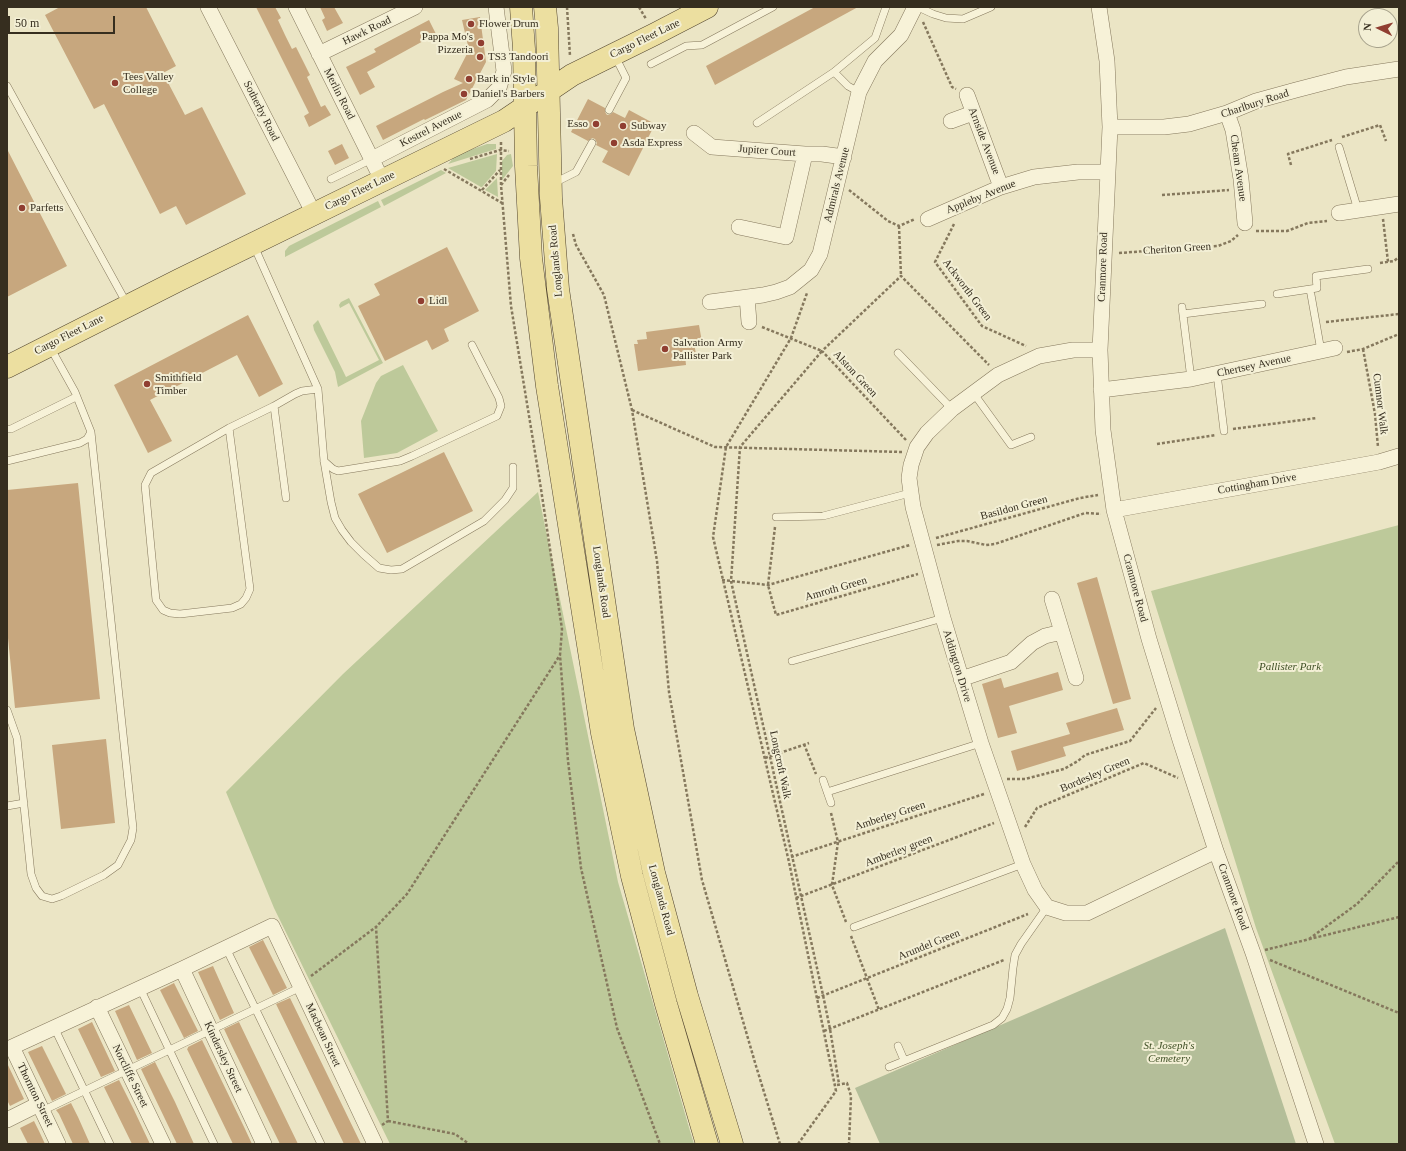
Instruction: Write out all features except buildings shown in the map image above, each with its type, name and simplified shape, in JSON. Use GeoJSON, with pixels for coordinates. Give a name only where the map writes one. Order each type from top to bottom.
{"type":"FeatureCollection","features":[{"type":"Feature","properties":{"kind":"main road","name":"Longlands Road"},"geometry":{"type":"LineString","coordinates":[[521,7],[524,49],[524,106],[531,258],[547,386],[602,733],[632,876],[666,1004],[707,1144]]}},
{"type":"Feature","properties":{"kind":"main road","name":"Longlands Road"},"geometry":{"type":"LineString","coordinates":[[545,7],[551,184],[558,289],[623,729],[654,873],[687,996],[732,1144]]}},
{"type":"Feature","properties":{"kind":"main road","name":"Cargo Fleet Lane"},"geometry":{"type":"LineString","coordinates":[[7,367],[382,180],[504,121],[524,106],[572,75],[707,7]]}},
{"type":"Feature","properties":{"kind":"street","name":"Sotherby Road"},"geometry":{"type":"LineString","coordinates":[[208,7],[314,214]]}},
{"type":"Feature","properties":{"kind":"street","name":"Merlin Road"},"geometry":{"type":"LineString","coordinates":[[296,7],[382,180]]}},
{"type":"Feature","properties":{"kind":"street","name":"Hawk Road"},"geometry":{"type":"LineString","coordinates":[[319,54],[415,7]]}},
{"type":"Feature","properties":{"kind":"street","name":"Kestrel Avenue"},"geometry":{"type":"LineString","coordinates":[[372,159],[487,100],[498,88],[504,71],[496,7]]}},
{"type":"Feature","properties":{"kind":"street","name":"Admirals Avenue"},"geometry":{"type":"LineString","coordinates":[[710,302],[763,295],[790,288],[811,270],[820,254],[859,92],[875,61],[901,35],[917,7]]}},
{"type":"Feature","properties":{"kind":"street","name":"Cranmore Road"},"geometry":{"type":"LineString","coordinates":[[1101,8],[1107,61],[1110,128],[1100,350],[1101,390],[1103,430],[1115,512],[1166,696],[1216,852],[1253,953],[1316,1144]]}},
{"type":"Feature","properties":{"kind":"street","name":"Charlbury Road"},"geometry":{"type":"LineString","coordinates":[[1110,128],[1164,127],[1189,124],[1227,113],[1256,101],[1346,77],[1399,69]]}},
{"type":"Feature","properties":{"kind":"street","name":"Arnside Avenue"},"geometry":{"type":"LineString","coordinates":[[967,95],[972,112],[1001,187]]}},
{"type":"Feature","properties":{"kind":"street"},"geometry":{"type":"LineString","coordinates":[[951,121],[972,112]]}},
{"type":"Feature","properties":{"kind":"street","name":"Cheam Avenue"},"geometry":{"type":"LineString","coordinates":[[1227,113],[1233,130],[1242,189],[1245,223]]}},
{"type":"Feature","properties":{"kind":"street","name":"Jupiter Court"},"geometry":{"type":"LineString","coordinates":[[694,133],[712,147],[822,154],[844,157]]}},
{"type":"Feature","properties":{"kind":"street"},"geometry":{"type":"LineString","coordinates":[[739,227],[786,237],[805,154]]}},
{"type":"Feature","properties":{"kind":"street","name":"Appleby Avenue"},"geometry":{"type":"LineString","coordinates":[[928,219],[1001,187],[1034,178],[1055,174],[1107,172]]}},
{"type":"Feature","properties":{"kind":"street"},"geometry":{"type":"LineString","coordinates":[[1339,213],[1399,204]]}},
{"type":"Feature","properties":{"kind":"street"},"geometry":{"type":"LineString","coordinates":[[747,297],[749,322]]}},
{"type":"Feature","properties":{"kind":"street","name":"Addington Drive"},"geometry":{"type":"LineString","coordinates":[[1047,907],[1034,890],[1023,864],[981,743],[943,618],[923,545],[910,493],[909,478],[915,451],[927,433],[952,410],[998,375],[1024,362],[1045,354],[1073,350],[1100,350]]}},
{"type":"Feature","properties":{"kind":"street","name":"Chertsey Avenue"},"geometry":{"type":"LineString","coordinates":[[1101,390],[1191,379],[1328,350]]}},
{"type":"Feature","properties":{"kind":"street","name":"Cottingham Drive"},"geometry":{"type":"LineString","coordinates":[[1115,512],[1379,462],[1399,456]]}},
{"type":"Feature","properties":{"kind":"street"},"geometry":{"type":"LineString","coordinates":[[1052,599],[1076,678]]}},
{"type":"Feature","properties":{"kind":"street"},"geometry":{"type":"LineString","coordinates":[[961,679],[1011,662],[1032,643],[1045,636],[1062,632]]}},
{"type":"Feature","properties":{"kind":"street"},"geometry":{"type":"LineString","coordinates":[[1047,907],[1066,913],[1087,914],[1216,852]]}},
{"type":"Feature","properties":{"kind":"street","name":"Macbean Street"},"geometry":{"type":"LineString","coordinates":[[226,948],[272,926],[372,1139]]}},
{"type":"Feature","properties":{"kind":"street"},"geometry":{"type":"LineString","coordinates":[[54,1027],[226,948]]}},
{"type":"Feature","properties":{"kind":"street","name":"Kindersley Street"},"geometry":{"type":"LineString","coordinates":[[182,969],[264,1144]]}},
{"type":"Feature","properties":{"kind":"street","name":"Norcliffe Street"},"geometry":{"type":"LineString","coordinates":[[97,1007],[163,1144]]}},
{"type":"Feature","properties":{"kind":"street","name":"Thornton Street"},"geometry":{"type":"LineString","coordinates":[[54,1027],[12,1047],[58,1144]]}},
{"type":"Feature","properties":{"kind":"street"},"geometry":{"type":"LineString","coordinates":[[7,1120],[41,1108]]}},
{"type":"Feature","properties":{"kind":"lane"},"geometry":{"type":"LineString","coordinates":[[651,64],[686,46],[702,45],[773,7]]}},
{"type":"Feature","properties":{"kind":"lane"},"geometry":{"type":"LineString","coordinates":[[757,123],[834,72],[875,38],[886,7]]}},
{"type":"Feature","properties":{"kind":"lane"},"geometry":{"type":"LineString","coordinates":[[917,7],[932,14],[946,18],[963,19],[991,7]]}},
{"type":"Feature","properties":{"kind":"lane"},"geometry":{"type":"LineString","coordinates":[[609,110],[626,78],[614,54]]}},
{"type":"Feature","properties":{"kind":"lane"},"geometry":{"type":"LineString","coordinates":[[834,72],[848,86],[859,92]]}},
{"type":"Feature","properties":{"kind":"lane"},"geometry":{"type":"LineString","coordinates":[[7,86],[128,306]]}},
{"type":"Feature","properties":{"kind":"lane"},"geometry":{"type":"LineString","coordinates":[[551,184],[576,172],[592,143]]}},
{"type":"Feature","properties":{"kind":"lane"},"geometry":{"type":"LineString","coordinates":[[1339,147],[1358,211]]}},
{"type":"Feature","properties":{"kind":"lane"},"geometry":{"type":"LineString","coordinates":[[331,179],[372,159]]}},
{"type":"Feature","properties":{"kind":"lane"},"geometry":{"type":"LineString","coordinates":[[253,244],[318,389],[324,461],[335,518],[342,530],[363,554],[379,568],[391,570],[402,569],[484,521],[505,500],[513,488],[513,467]]}},
{"type":"Feature","properties":{"kind":"lane"},"geometry":{"type":"LineString","coordinates":[[1277,294],[1317,288],[1316,276],[1368,269]]}},
{"type":"Feature","properties":{"kind":"lane"},"geometry":{"type":"LineString","coordinates":[[1310,289],[1316,324],[1328,350]]}},
{"type":"Feature","properties":{"kind":"lane"},"geometry":{"type":"LineString","coordinates":[[1191,379],[1182,311],[1262,304]]}},
{"type":"Feature","properties":{"kind":"lane"},"geometry":{"type":"LineString","coordinates":[[7,710],[14,726],[17,738],[31,874],[36,888],[42,896],[52,899],[104,875],[118,865],[131,840],[133,828],[91,432],[76,397],[49,345]]}},
{"type":"Feature","properties":{"kind":"lane"},"geometry":{"type":"LineString","coordinates":[[324,461],[333,469],[338,471],[400,461],[496,416],[500,406],[499,398],[472,345]]}},
{"type":"Feature","properties":{"kind":"lane"},"geometry":{"type":"LineString","coordinates":[[898,353],[952,410]]}},
{"type":"Feature","properties":{"kind":"lane"},"geometry":{"type":"LineString","coordinates":[[1217,374],[1224,431]]}},
{"type":"Feature","properties":{"kind":"lane"},"geometry":{"type":"LineString","coordinates":[[229,428],[250,589],[246,598],[241,604],[232,608],[180,614],[170,613],[163,610],[156,600],[145,485],[151,473],[229,428],[302,391],[318,389]]}},
{"type":"Feature","properties":{"kind":"lane"},"geometry":{"type":"LineString","coordinates":[[973,394],[1011,445],[1031,437]]}},
{"type":"Feature","properties":{"kind":"lane"},"geometry":{"type":"LineString","coordinates":[[7,429],[11,429],[76,397]]}},
{"type":"Feature","properties":{"kind":"lane"},"geometry":{"type":"LineString","coordinates":[[274,406],[286,498]]}},
{"type":"Feature","properties":{"kind":"lane"},"geometry":{"type":"LineString","coordinates":[[7,461],[80,443],[87,439],[91,432]]}},
{"type":"Feature","properties":{"kind":"lane"},"geometry":{"type":"LineString","coordinates":[[776,517],[824,516],[910,493]]}},
{"type":"Feature","properties":{"kind":"lane"},"geometry":{"type":"LineString","coordinates":[[792,660],[943,618]]}},
{"type":"Feature","properties":{"kind":"lane"},"geometry":{"type":"LineString","coordinates":[[827,792],[981,743]]}},
{"type":"Feature","properties":{"kind":"lane"},"geometry":{"type":"LineString","coordinates":[[823,780],[831,803]]}},
{"type":"Feature","properties":{"kind":"lane"},"geometry":{"type":"LineString","coordinates":[[7,806],[24,803]]}},
{"type":"Feature","properties":{"kind":"lane"},"geometry":{"type":"LineString","coordinates":[[851,927],[1023,864]]}},
{"type":"Feature","properties":{"kind":"lane"},"geometry":{"type":"LineString","coordinates":[[889,1067],[993,1025],[1002,1018],[1007,1009],[1010,998],[1016,955],[1021,944],[1047,907]]}},
{"type":"Feature","properties":{"kind":"lane"},"geometry":{"type":"LineString","coordinates":[[226,948],[321,1144]]}},
{"type":"Feature","properties":{"kind":"lane"},"geometry":{"type":"LineString","coordinates":[[41,1108],[85,1091],[256,1009],[300,986]]}},
{"type":"Feature","properties":{"kind":"lane"},"geometry":{"type":"LineString","coordinates":[[140,988],[214,1144]]}},
{"type":"Feature","properties":{"kind":"lane"},"geometry":{"type":"LineString","coordinates":[[54,1027],[110,1144]]}},
{"type":"Feature","properties":{"kind":"lane"},"geometry":{"type":"LineString","coordinates":[[898,1046],[904,1060]]}},
{"type":"Feature","properties":{"kind":"path"},"geometry":{"type":"LineString","coordinates":[[567,7],[572,75]]}},
{"type":"Feature","properties":{"kind":"path"},"geometry":{"type":"LineString","coordinates":[[923,22],[952,87],[967,95]]}},
{"type":"Feature","properties":{"kind":"path"},"geometry":{"type":"LineString","coordinates":[[466,160],[500,150],[526,154]]}},
{"type":"Feature","properties":{"kind":"path"},"geometry":{"type":"LineString","coordinates":[[440,167],[502,203]]}},
{"type":"Feature","properties":{"kind":"path"},"geometry":{"type":"LineString","coordinates":[[482,190],[500,170]]}},
{"type":"Feature","properties":{"kind":"path"},"geometry":{"type":"LineString","coordinates":[[838,180],[888,221],[899,226],[920,217],[928,219]]}},
{"type":"Feature","properties":{"kind":"path"},"geometry":{"type":"LineString","coordinates":[[500,185],[511,306],[562,629],[560,655],[568,762],[581,868],[617,1028],[660,1144]]}},
{"type":"Feature","properties":{"kind":"path"},"geometry":{"type":"LineString","coordinates":[[1162,195],[1242,189]]}},
{"type":"Feature","properties":{"kind":"path","name":"Ackworth Green"},"geometry":{"type":"LineString","coordinates":[[964,203],[935,262],[982,326],[1045,354]]}},
{"type":"Feature","properties":{"kind":"path"},"geometry":{"type":"LineString","coordinates":[[1381,207],[1388,262]]}},
{"type":"Feature","properties":{"kind":"path"},"geometry":{"type":"LineString","coordinates":[[1245,223],[1250,230],[1261,232],[1287,231],[1308,223],[1332,220],[1339,213]]}},
{"type":"Feature","properties":{"kind":"path","name":"Cheriton Green"},"geometry":{"type":"LineString","coordinates":[[1104,254],[1218,246],[1231,241],[1242,232],[1245,223]]}},
{"type":"Feature","properties":{"kind":"path"},"geometry":{"type":"LineString","coordinates":[[899,226],[901,276],[998,375]]}},
{"type":"Feature","properties":{"kind":"path"},"geometry":{"type":"LineString","coordinates":[[571,230],[576,244],[604,295],[632,410],[657,561],[669,692],[702,880],[780,1144]]}},
{"type":"Feature","properties":{"kind":"path"},"geometry":{"type":"LineString","coordinates":[[1380,263],[1394,261],[1399,257]]}},
{"type":"Feature","properties":{"kind":"path","name":"Alston Green"},"geometry":{"type":"LineString","coordinates":[[901,276],[822,351],[915,451]]}},
{"type":"Feature","properties":{"kind":"path"},"geometry":{"type":"LineString","coordinates":[[798,1144],[836,1091],[788,857],[713,537],[726,447],[791,338],[808,289]]}},
{"type":"Feature","properties":{"kind":"path"},"geometry":{"type":"LineString","coordinates":[[1316,324],[1399,314]]}},
{"type":"Feature","properties":{"kind":"path"},"geometry":{"type":"LineString","coordinates":[[740,447],[822,351],[749,322]]}},
{"type":"Feature","properties":{"kind":"path"},"geometry":{"type":"LineString","coordinates":[[1328,350],[1337,348],[1338,353],[1363,349],[1399,334]]}},
{"type":"Feature","properties":{"kind":"path","name":"Cumnor Walk"},"geometry":{"type":"LineString","coordinates":[[1363,349],[1375,414],[1379,462]]}},
{"type":"Feature","properties":{"kind":"path"},"geometry":{"type":"LineString","coordinates":[[632,410],[715,447],[891,452],[915,451]]}},
{"type":"Feature","properties":{"kind":"path"},"geometry":{"type":"LineString","coordinates":[[1157,444],[1220,435],[1224,431],[1316,418]]}},
{"type":"Feature","properties":{"kind":"path","name":"Longcroft Walk"},"geometry":{"type":"LineString","coordinates":[[740,447],[731,581],[830,1029],[839,1084]]}},
{"type":"Feature","properties":{"kind":"path","name":"Basildon Green"},"geometry":{"type":"LineString","coordinates":[[923,545],[1080,498],[1112,493]]}},
{"type":"Feature","properties":{"kind":"path"},"geometry":{"type":"LineString","coordinates":[[923,545],[958,541],[967,541],[986,545],[995,544],[1085,513],[1115,512]]}},
{"type":"Feature","properties":{"kind":"path"},"geometry":{"type":"LineString","coordinates":[[768,585],[776,517]]}},
{"type":"Feature","properties":{"kind":"path","name":"Amroth Green"},"geometry":{"type":"LineString","coordinates":[[722,580],[768,585],[923,545]]}},
{"type":"Feature","properties":{"kind":"path","name":"Amroth Green"},"geometry":{"type":"LineString","coordinates":[[768,585],[776,615],[930,570]]}},
{"type":"Feature","properties":{"kind":"path"},"geometry":{"type":"LineString","coordinates":[[300,986],[376,927],[407,894],[560,655]]}},
{"type":"Feature","properties":{"kind":"path","name":"Amberley Green"},"geometry":{"type":"LineString","coordinates":[[788,857],[838,842],[996,785],[1005,779],[1025,779],[1064,769],[1085,755],[1130,741],[1166,696]]}},
{"type":"Feature","properties":{"kind":"path"},"geometry":{"type":"LineString","coordinates":[[765,758],[809,743]]}},
{"type":"Feature","properties":{"kind":"path"},"geometry":{"type":"LineString","coordinates":[[804,744],[816,774],[823,780]]}},
{"type":"Feature","properties":{"kind":"path","name":"Bordesley Green"},"geometry":{"type":"LineString","coordinates":[[1016,841],[1037,808],[1144,764],[1195,785]]}},
{"type":"Feature","properties":{"kind":"path"},"geometry":{"type":"LineString","coordinates":[[831,803],[831,814],[838,842],[832,885],[851,927]]}},
{"type":"Feature","properties":{"kind":"path","name":"Amberley green"},"geometry":{"type":"LineString","coordinates":[[796,898],[1008,818]]}},
{"type":"Feature","properties":{"kind":"path"},"geometry":{"type":"LineString","coordinates":[[1308,940],[1357,904],[1399,861]]}},
{"type":"Feature","properties":{"kind":"path","name":"Arundel Green"},"geometry":{"type":"LineString","coordinates":[[817,998],[1047,907]]}},
{"type":"Feature","properties":{"kind":"path"},"geometry":{"type":"LineString","coordinates":[[1253,953],[1399,917]]}},
{"type":"Feature","properties":{"kind":"path"},"geometry":{"type":"LineString","coordinates":[[372,1139],[388,1121],[376,927]]}},
{"type":"Feature","properties":{"kind":"path"},"geometry":{"type":"LineString","coordinates":[[851,935],[879,1010]]}},
{"type":"Feature","properties":{"kind":"path"},"geometry":{"type":"LineString","coordinates":[[1253,953],[1399,1013]]}},
{"type":"Feature","properties":{"kind":"path"},"geometry":{"type":"LineString","coordinates":[[824,1031],[1016,955]]}},
{"type":"Feature","properties":{"kind":"path"},"geometry":{"type":"LineString","coordinates":[[835,1085],[847,1083],[851,1096],[849,1144]]}},
{"type":"Feature","properties":{"kind":"path"},"geometry":{"type":"LineString","coordinates":[[388,1121],[455,1134],[469,1144]]}},
{"type":"Feature","properties":{"kind":"green space"},"geometry":{"type":"Polygon","coordinates":[[[487,144],[496,144],[496,149],[448,164],[456,155],[487,144]]]}},
{"type":"Feature","properties":{"kind":"green space"},"geometry":{"type":"Polygon","coordinates":[[[497,154],[496,171],[482,187],[448,168],[497,154]]]}},
{"type":"Feature","properties":{"kind":"green space"},"geometry":{"type":"Polygon","coordinates":[[[511,154],[513,166],[502,180],[502,161],[507,155],[511,154]]]}},
{"type":"Feature","properties":{"kind":"green space"},"geometry":{"type":"Polygon","coordinates":[[[441,170],[446,173],[384,206],[381,200],[441,170]]]}},
{"type":"Feature","properties":{"kind":"green space"},"geometry":{"type":"Polygon","coordinates":[[[497,178],[498,197],[485,190],[497,178]]]}},
{"type":"Feature","properties":{"kind":"green space"},"geometry":{"type":"Polygon","coordinates":[[[378,201],[381,207],[285,257],[285,251],[289,246],[378,201]]]}},
{"type":"Feature","properties":{"kind":"green space"},"geometry":{"type":"Polygon","coordinates":[[[349,298],[383,363],[338,387],[335,372],[314,330],[313,325],[318,320],[346,377],[379,360],[349,303],[340,308],[339,305],[341,302],[349,298]]]}},
{"type":"Feature","properties":{"kind":"green space"},"geometry":{"type":"Polygon","coordinates":[[[403,365],[438,431],[397,453],[364,458],[361,421],[376,383],[381,376],[403,365]]]}},
{"type":"Feature","properties":{"kind":"green space"},"geometry":{"type":"Polygon","coordinates":[[[538,492],[618,882],[694,1144],[390,1144],[274,908],[226,792],[343,674],[538,492]]]}},
{"type":"Feature","properties":{"kind":"green space","name":"Pallister Park"},"geometry":{"type":"Polygon","coordinates":[[[1399,525],[1399,1144],[1335,1144],[1256,928],[1151,591],[1399,525]]]}},
{"type":"Feature","properties":{"kind":"green space","name":"St. Joseph's Cemetery"},"geometry":{"type":"Polygon","coordinates":[[[1225,928],[1296,1144],[880,1144],[855,1088],[1225,928]]]}},
{"type":"Feature","properties":{"kind":"place","name":"Flower Drum"},"geometry":{"type":"Point","coordinates":[471,24]}},
{"type":"Feature","properties":{"kind":"place","name":"Pappa Mo's Pizzeria"},"geometry":{"type":"Point","coordinates":[481,43]}},
{"type":"Feature","properties":{"kind":"place","name":"TS3 Tandoori"},"geometry":{"type":"Point","coordinates":[480,57]}},
{"type":"Feature","properties":{"kind":"place","name":"Bark in Style"},"geometry":{"type":"Point","coordinates":[469,79]}},
{"type":"Feature","properties":{"kind":"place","name":"Tees Valley College"},"geometry":{"type":"Point","coordinates":[115,83]}},
{"type":"Feature","properties":{"kind":"place","name":"Daniel's Barbers"},"geometry":{"type":"Point","coordinates":[464,94]}},
{"type":"Feature","properties":{"kind":"place","name":"Esso"},"geometry":{"type":"Point","coordinates":[596,124]}},
{"type":"Feature","properties":{"kind":"place","name":"Subway"},"geometry":{"type":"Point","coordinates":[623,126]}},
{"type":"Feature","properties":{"kind":"place","name":"Asda Express"},"geometry":{"type":"Point","coordinates":[614,143]}},
{"type":"Feature","properties":{"kind":"place","name":"Parfetts"},"geometry":{"type":"Point","coordinates":[22,208]}},
{"type":"Feature","properties":{"kind":"place","name":"Lidl"},"geometry":{"type":"Point","coordinates":[421,301]}},
{"type":"Feature","properties":{"kind":"place","name":"Salvation Army Pallister Park"},"geometry":{"type":"Point","coordinates":[665,349]}},
{"type":"Feature","properties":{"kind":"place","name":"Smithfield Timber"},"geometry":{"type":"Point","coordinates":[147,384]}}]}
